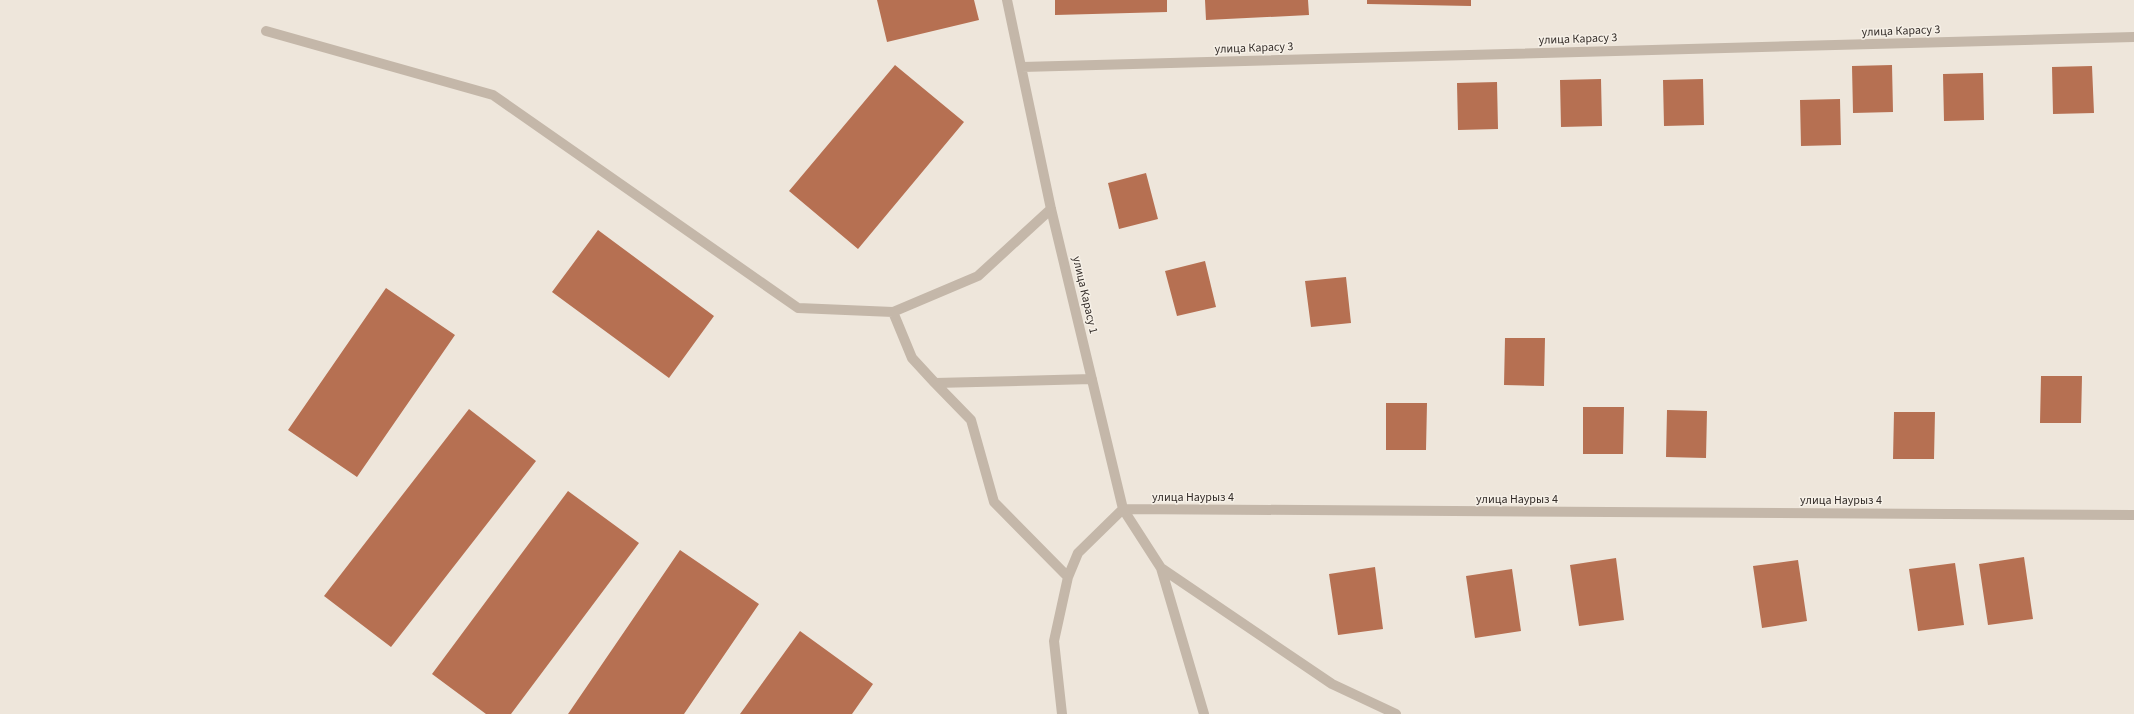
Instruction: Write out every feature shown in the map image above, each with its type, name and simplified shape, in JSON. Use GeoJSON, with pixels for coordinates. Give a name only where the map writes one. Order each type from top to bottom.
{"type":"FeatureCollection","features":[{"type":"Feature","properties":{"kind":"street","name":"улица Карасу 1"},"geometry":{"type":"LineString","coordinates":[[1007,0],[1051,209],[1123,509]]}},
{"type":"Feature","properties":{"kind":"street"},"geometry":{"type":"LineString","coordinates":[[266,31],[493,95],[798,308],[893,312],[978,276],[1051,209]]}},
{"type":"Feature","properties":{"kind":"street","name":"улица Карасу 3"},"geometry":{"type":"LineString","coordinates":[[1022,67],[2134,38]]}},
{"type":"Feature","properties":{"kind":"street"},"geometry":{"type":"LineString","coordinates":[[893,312],[912,358],[971,420],[994,502],[1068,577]]}},
{"type":"Feature","properties":{"kind":"street"},"geometry":{"type":"LineString","coordinates":[[935,382],[1092,379]]}},
{"type":"Feature","properties":{"kind":"street"},"geometry":{"type":"LineString","coordinates":[[1062,714],[1054,641],[1068,577],[1078,553],[1123,509],[1160,568],[1204,714]]}},
{"type":"Feature","properties":{"kind":"street","name":"улица Наурыз 4"},"geometry":{"type":"LineString","coordinates":[[1123,509],[2134,515]]}},
{"type":"Feature","properties":{"kind":"street"},"geometry":{"type":"LineString","coordinates":[[1160,568],[1332,684],[1396,714]]}},
{"type":"Feature","properties":{"kind":"building"},"geometry":{"type":"Polygon","coordinates":[[[877,0],[974,0],[979,20],[887,42],[877,0]]]}},
{"type":"Feature","properties":{"kind":"building"},"geometry":{"type":"Polygon","coordinates":[[[1055,0],[1167,0],[1167,12],[1055,15],[1055,0]]]}},
{"type":"Feature","properties":{"kind":"building"},"geometry":{"type":"Polygon","coordinates":[[[1205,0],[1308,0],[1309,15],[1206,20],[1205,0]]]}},
{"type":"Feature","properties":{"kind":"building"},"geometry":{"type":"Polygon","coordinates":[[[1367,0],[1471,0],[1471,6],[1367,4],[1367,0]]]}},
{"type":"Feature","properties":{"kind":"building"},"geometry":{"type":"Polygon","coordinates":[[[895,65],[964,122],[858,249],[789,191],[895,65]]]}},
{"type":"Feature","properties":{"kind":"building"},"geometry":{"type":"Polygon","coordinates":[[[1892,65],[1893,112],[1853,113],[1852,66],[1892,65]]]}},
{"type":"Feature","properties":{"kind":"building"},"geometry":{"type":"Polygon","coordinates":[[[2092,66],[2094,113],[2053,114],[2052,67],[2092,66]]]}},
{"type":"Feature","properties":{"kind":"building"},"geometry":{"type":"Polygon","coordinates":[[[1983,73],[1984,120],[1944,121],[1943,74],[1983,73]]]}},
{"type":"Feature","properties":{"kind":"building"},"geometry":{"type":"Polygon","coordinates":[[[1601,79],[1602,126],[1561,127],[1560,80],[1601,79]]]}},
{"type":"Feature","properties":{"kind":"building"},"geometry":{"type":"Polygon","coordinates":[[[1703,79],[1704,125],[1664,126],[1663,80],[1703,79]]]}},
{"type":"Feature","properties":{"kind":"building"},"geometry":{"type":"Polygon","coordinates":[[[1497,82],[1498,129],[1458,130],[1457,83],[1497,82]]]}},
{"type":"Feature","properties":{"kind":"building"},"geometry":{"type":"Polygon","coordinates":[[[1840,99],[1841,145],[1801,146],[1800,100],[1840,99]]]}},
{"type":"Feature","properties":{"kind":"building"},"geometry":{"type":"Polygon","coordinates":[[[1146,173],[1158,219],[1119,229],[1108,183],[1146,173]]]}},
{"type":"Feature","properties":{"kind":"building"},"geometry":{"type":"Polygon","coordinates":[[[598,230],[714,316],[669,378],[552,292],[598,230]]]}},
{"type":"Feature","properties":{"kind":"building"},"geometry":{"type":"Polygon","coordinates":[[[1205,261],[1216,307],[1177,316],[1165,271],[1205,261]]]}},
{"type":"Feature","properties":{"kind":"building"},"geometry":{"type":"Polygon","coordinates":[[[1346,277],[1351,323],[1311,327],[1305,281],[1346,277]]]}},
{"type":"Feature","properties":{"kind":"building"},"geometry":{"type":"Polygon","coordinates":[[[386,288],[455,335],[357,477],[288,430],[386,288]]]}},
{"type":"Feature","properties":{"kind":"building"},"geometry":{"type":"Polygon","coordinates":[[[1505,338],[1545,338],[1544,386],[1504,385],[1505,338]]]}},
{"type":"Feature","properties":{"kind":"building"},"geometry":{"type":"Polygon","coordinates":[[[2041,376],[2082,376],[2081,423],[2040,423],[2041,376]]]}},
{"type":"Feature","properties":{"kind":"building"},"geometry":{"type":"Polygon","coordinates":[[[1386,403],[1427,403],[1426,450],[1386,450],[1386,403]]]}},
{"type":"Feature","properties":{"kind":"building"},"geometry":{"type":"Polygon","coordinates":[[[1583,407],[1624,407],[1623,454],[1583,454],[1583,407]]]}},
{"type":"Feature","properties":{"kind":"building"},"geometry":{"type":"Polygon","coordinates":[[[469,409],[536,461],[391,647],[324,596],[469,409]]]}},
{"type":"Feature","properties":{"kind":"building"},"geometry":{"type":"Polygon","coordinates":[[[1667,410],[1707,411],[1706,458],[1666,457],[1667,410]]]}},
{"type":"Feature","properties":{"kind":"building"},"geometry":{"type":"Polygon","coordinates":[[[1894,412],[1935,412],[1934,459],[1893,459],[1894,412]]]}},
{"type":"Feature","properties":{"kind":"building"},"geometry":{"type":"Polygon","coordinates":[[[568,491],[639,543],[511,714],[486,714],[432,674],[568,491]]]}},
{"type":"Feature","properties":{"kind":"building"},"geometry":{"type":"Polygon","coordinates":[[[680,550],[759,604],[684,714],[568,714],[680,550]]]}},
{"type":"Feature","properties":{"kind":"building"},"geometry":{"type":"Polygon","coordinates":[[[2024,557],[2033,619],[1988,625],[1979,564],[2024,557]]]}},
{"type":"Feature","properties":{"kind":"building"},"geometry":{"type":"Polygon","coordinates":[[[1616,558],[1624,620],[1579,626],[1570,565],[1616,558]]]}},
{"type":"Feature","properties":{"kind":"building"},"geometry":{"type":"Polygon","coordinates":[[[1798,560],[1807,621],[1762,628],[1753,566],[1798,560]]]}},
{"type":"Feature","properties":{"kind":"building"},"geometry":{"type":"Polygon","coordinates":[[[1955,563],[1964,625],[1918,631],[1909,569],[1955,563]]]}},
{"type":"Feature","properties":{"kind":"building"},"geometry":{"type":"Polygon","coordinates":[[[1375,567],[1383,629],[1338,635],[1329,574],[1375,567]]]}},
{"type":"Feature","properties":{"kind":"building"},"geometry":{"type":"Polygon","coordinates":[[[1512,569],[1521,631],[1475,638],[1466,576],[1512,569]]]}},
{"type":"Feature","properties":{"kind":"building"},"geometry":{"type":"Polygon","coordinates":[[[800,631],[873,684],[852,714],[740,714],[800,631]]]}}]}
